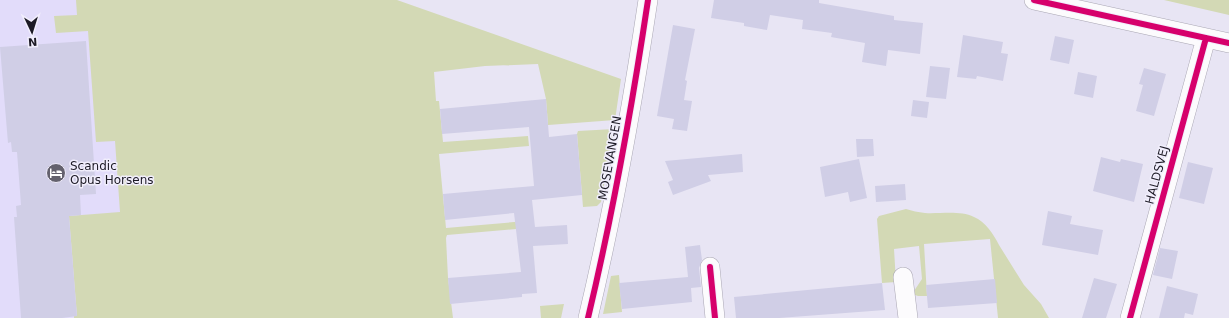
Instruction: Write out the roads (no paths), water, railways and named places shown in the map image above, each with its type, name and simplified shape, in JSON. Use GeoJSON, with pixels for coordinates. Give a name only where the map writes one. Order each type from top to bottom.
{"type":"FeatureCollection","features":[{"type":"Feature","properties":{"kind":"street","name":"MOSEVANGEN"},"geometry":{"type":"LineString","coordinates":[[588,318],[621,164],[648,0]]}},
{"type":"Feature","properties":{"kind":"street"},"geometry":{"type":"LineString","coordinates":[[1034,0],[1229,43]]}},
{"type":"Feature","properties":{"kind":"street","name":"HALDSVEJ"},"geometry":{"type":"LineString","coordinates":[[1130,318],[1206,38]]}},
{"type":"Feature","properties":{"kind":"street"},"geometry":{"type":"LineString","coordinates":[[710,267],[714,318]]}},
{"type":"Feature","properties":{"kind":"street"},"geometry":{"type":"LineString","coordinates":[[903,277],[908,318]]}},
{"type":"Feature","properties":{"kind":"place","name":"Scandic Opus Horsens"},"geometry":{"type":"Point","coordinates":[56,173]}}]}
